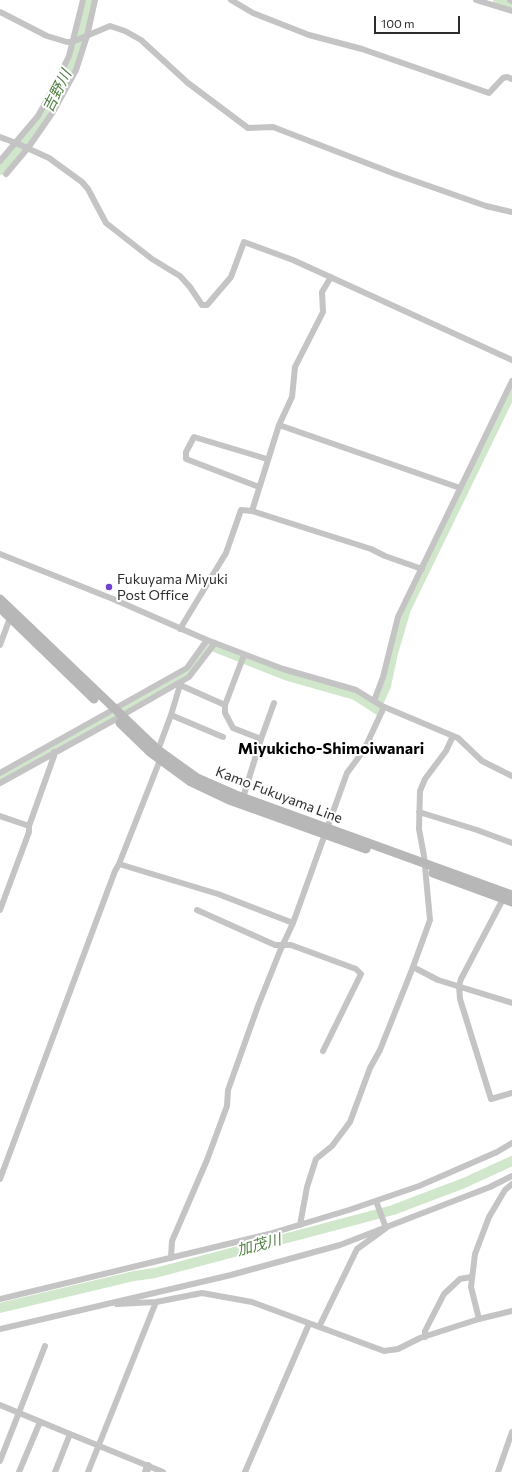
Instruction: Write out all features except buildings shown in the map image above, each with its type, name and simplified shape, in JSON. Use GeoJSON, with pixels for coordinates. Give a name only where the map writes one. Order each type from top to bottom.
{"type":"FeatureCollection","features":[{"type":"Feature","properties":{"kind":"main road","name":"Kamo Fukuyama Line"},"geometry":{"type":"LineString","coordinates":[[0,599],[160,760],[191,782],[424,867],[512,895]]}},
{"type":"Feature","properties":{"kind":"main road","name":"Kamo Fukuyama Line"},"geometry":{"type":"LineString","coordinates":[[0,608],[115,714],[158,750],[197,778],[242,801]]}},
{"type":"Feature","properties":{"kind":"main road","name":"Kamo Fukuyama Line"},"geometry":{"type":"LineString","coordinates":[[424,867],[512,902]]}},
{"type":"Feature","properties":{"kind":"street"},"geometry":{"type":"LineString","coordinates":[[0,161],[38,116],[54,87],[69,56],[74,41],[83,0]]}},
{"type":"Feature","properties":{"kind":"street"},"geometry":{"type":"LineString","coordinates":[[6,174],[28,148],[53,112],[76,70],[95,0]]}},
{"type":"Feature","properties":{"kind":"street"},"geometry":{"type":"LineString","coordinates":[[231,0],[253,13],[309,35],[362,49],[489,94],[503,78],[507,77],[512,79]]}},
{"type":"Feature","properties":{"kind":"street"},"geometry":{"type":"LineString","coordinates":[[476,0],[512,12]]}},
{"type":"Feature","properties":{"kind":"street"},"geometry":{"type":"LineString","coordinates":[[0,12],[47,36],[67,42],[74,41],[110,26],[125,31],[141,40],[188,83],[248,128],[273,127],[395,174],[486,206],[512,212]]}},
{"type":"Feature","properties":{"kind":"street"},"geometry":{"type":"LineString","coordinates":[[0,137],[49,158],[82,182],[88,189],[106,223],[152,259],[180,276],[190,287],[202,305],[207,305],[231,277],[244,242],[292,260],[331,277],[512,360]]}},
{"type":"Feature","properties":{"kind":"street"},"geometry":{"type":"LineString","coordinates":[[252,511],[279,425],[292,397],[295,367],[323,312],[322,292],[331,277]]}},
{"type":"Feature","properties":{"kind":"street"},"geometry":{"type":"LineString","coordinates":[[171,1258],[172,1241],[227,1106],[228,1090],[258,1006],[293,923],[347,773],[367,744],[379,704],[383,677],[398,618],[512,381]]}},
{"type":"Feature","properties":{"kind":"street"},"geometry":{"type":"LineString","coordinates":[[279,425],[404,467],[460,488]]}},
{"type":"Feature","properties":{"kind":"street"},"geometry":{"type":"LineString","coordinates":[[259,487],[186,459],[186,452],[194,437],[268,459]]}},
{"type":"Feature","properties":{"kind":"street"},"geometry":{"type":"LineString","coordinates":[[180,629],[226,553],[241,510],[252,511],[371,549],[385,556],[422,569]]}},
{"type":"Feature","properties":{"kind":"street"},"geometry":{"type":"LineString","coordinates":[[0,554],[207,640],[214,645],[283,669],[356,690],[379,704],[458,738],[482,761],[512,776]]}},
{"type":"Feature","properties":{"kind":"street"},"geometry":{"type":"LineString","coordinates":[[0,645],[10,618]]}},
{"type":"Feature","properties":{"kind":"street"},"geometry":{"type":"LineString","coordinates":[[0,1179],[112,878],[119,864],[160,760],[158,750],[171,715],[179,679],[207,640]]}},
{"type":"Feature","properties":{"kind":"street"},"geometry":{"type":"LineString","coordinates":[[0,773],[115,714],[179,679],[189,677],[214,645]]}},
{"type":"Feature","properties":{"kind":"street"},"geometry":{"type":"LineString","coordinates":[[244,656],[225,705],[225,713],[233,728],[261,739]]}},
{"type":"Feature","properties":{"kind":"street"},"geometry":{"type":"LineString","coordinates":[[0,783],[54,752],[115,714],[179,679]]}},
{"type":"Feature","properties":{"kind":"street"},"geometry":{"type":"LineString","coordinates":[[179,679],[225,705]]}},
{"type":"Feature","properties":{"kind":"street"},"geometry":{"type":"LineString","coordinates":[[242,801],[274,703]]}},
{"type":"Feature","properties":{"kind":"street"},"geometry":{"type":"LineString","coordinates":[[171,715],[223,737]]}},
{"type":"Feature","properties":{"kind":"street"},"geometry":{"type":"LineString","coordinates":[[300,1224],[307,1187],[316,1159],[332,1146],[350,1122],[370,1068],[380,1050],[413,967],[430,920],[419,829],[420,791],[425,779],[446,751],[452,736]]}},
{"type":"Feature","properties":{"kind":"street"},"geometry":{"type":"LineString","coordinates":[[0,910],[29,832],[29,826],[54,756],[54,752]]}},
{"type":"Feature","properties":{"kind":"street"},"geometry":{"type":"LineString","coordinates":[[419,812],[477,830],[512,843]]}},
{"type":"Feature","properties":{"kind":"street"},"geometry":{"type":"LineString","coordinates":[[0,816],[29,826]]}},
{"type":"Feature","properties":{"kind":"street"},"geometry":{"type":"LineString","coordinates":[[119,864],[218,894],[293,923]]}},
{"type":"Feature","properties":{"kind":"street"},"geometry":{"type":"LineString","coordinates":[[503,899],[461,979],[460,999],[490,1099],[512,1094]]}},
{"type":"Feature","properties":{"kind":"street"},"geometry":{"type":"LineString","coordinates":[[197,910],[275,945],[291,945],[298,947],[356,969],[361,974],[323,1051]]}},
{"type":"Feature","properties":{"kind":"street"},"geometry":{"type":"LineString","coordinates":[[413,967],[438,980],[512,1003]]}},
{"type":"Feature","properties":{"kind":"street"},"geometry":{"type":"LineString","coordinates":[[0,1299],[269,1234],[420,1186],[497,1152],[512,1143]]}},
{"type":"Feature","properties":{"kind":"street"},"geometry":{"type":"LineString","coordinates":[[0,1329],[231,1275],[340,1245],[490,1187],[512,1176]]}},
{"type":"Feature","properties":{"kind":"street"},"geometry":{"type":"LineString","coordinates":[[479,1319],[471,1287],[471,1277],[475,1254],[481,1233],[495,1204],[512,1184]]}},
{"type":"Feature","properties":{"kind":"street"},"geometry":{"type":"LineString","coordinates":[[376,1201],[386,1228]]}},
{"type":"Feature","properties":{"kind":"street"},"geometry":{"type":"LineString","coordinates":[[319,1327],[357,1249],[386,1228]]}},
{"type":"Feature","properties":{"kind":"street"},"geometry":{"type":"LineString","coordinates":[[425,1336],[424,1334],[444,1294],[460,1279],[471,1277]]}},
{"type":"Feature","properties":{"kind":"street"},"geometry":{"type":"LineString","coordinates":[[115,1301],[117,1304],[156,1302],[202,1293],[252,1302],[384,1351],[398,1349],[425,1336],[479,1319],[512,1311]]}},
{"type":"Feature","properties":{"kind":"street"},"geometry":{"type":"LineString","coordinates":[[88,1472],[156,1302]]}},
{"type":"Feature","properties":{"kind":"street"},"geometry":{"type":"LineString","coordinates":[[245,1472],[309,1324]]}},
{"type":"Feature","properties":{"kind":"street"},"geometry":{"type":"LineString","coordinates":[[0,1461],[20,1414],[45,1346]]}},
{"type":"Feature","properties":{"kind":"street"},"geometry":{"type":"LineString","coordinates":[[0,1405],[99,1445],[147,1469],[164,1472]]}},
{"type":"Feature","properties":{"kind":"street"},"geometry":{"type":"LineString","coordinates":[[19,1472],[40,1422]]}},
{"type":"Feature","properties":{"kind":"street"},"geometry":{"type":"LineString","coordinates":[[498,1472],[512,1432]]}},
{"type":"Feature","properties":{"kind":"street"},"geometry":{"type":"LineString","coordinates":[[55,1472],[70,1434]]}},
{"type":"Feature","properties":{"kind":"waterway","name":"吉野川"},"geometry":{"type":"LineString","coordinates":[[0,170],[41,121],[62,83],[79,45],[85,9],[89,0]]}},
{"type":"Feature","properties":{"kind":"waterway","name":"吉野川"},"geometry":{"type":"LineString","coordinates":[[498,0],[512,5]]}},
{"type":"Feature","properties":{"kind":"waterway"},"geometry":{"type":"LineString","coordinates":[[376,708],[386,686],[393,653],[406,609],[512,391]]}},
{"type":"Feature","properties":{"kind":"waterway"},"geometry":{"type":"LineString","coordinates":[[0,778],[182,677],[210,645],[288,676],[355,695],[380,711]]}},
{"type":"Feature","properties":{"kind":"waterway","name":"加茂川"},"geometry":{"type":"LineString","coordinates":[[0,1308],[134,1276],[155,1273],[393,1210],[464,1183],[512,1161]]}},
{"type":"Feature","properties":{"kind":"place","name":"Fukuyama Miyuki Post Office"},"geometry":{"type":"Point","coordinates":[109,587]}},
{"type":"Feature","properties":{"kind":"district","name":"Miyukicho-Shimoiwanari"},"geometry":{"type":"Point","coordinates":[331,749]}}]}
